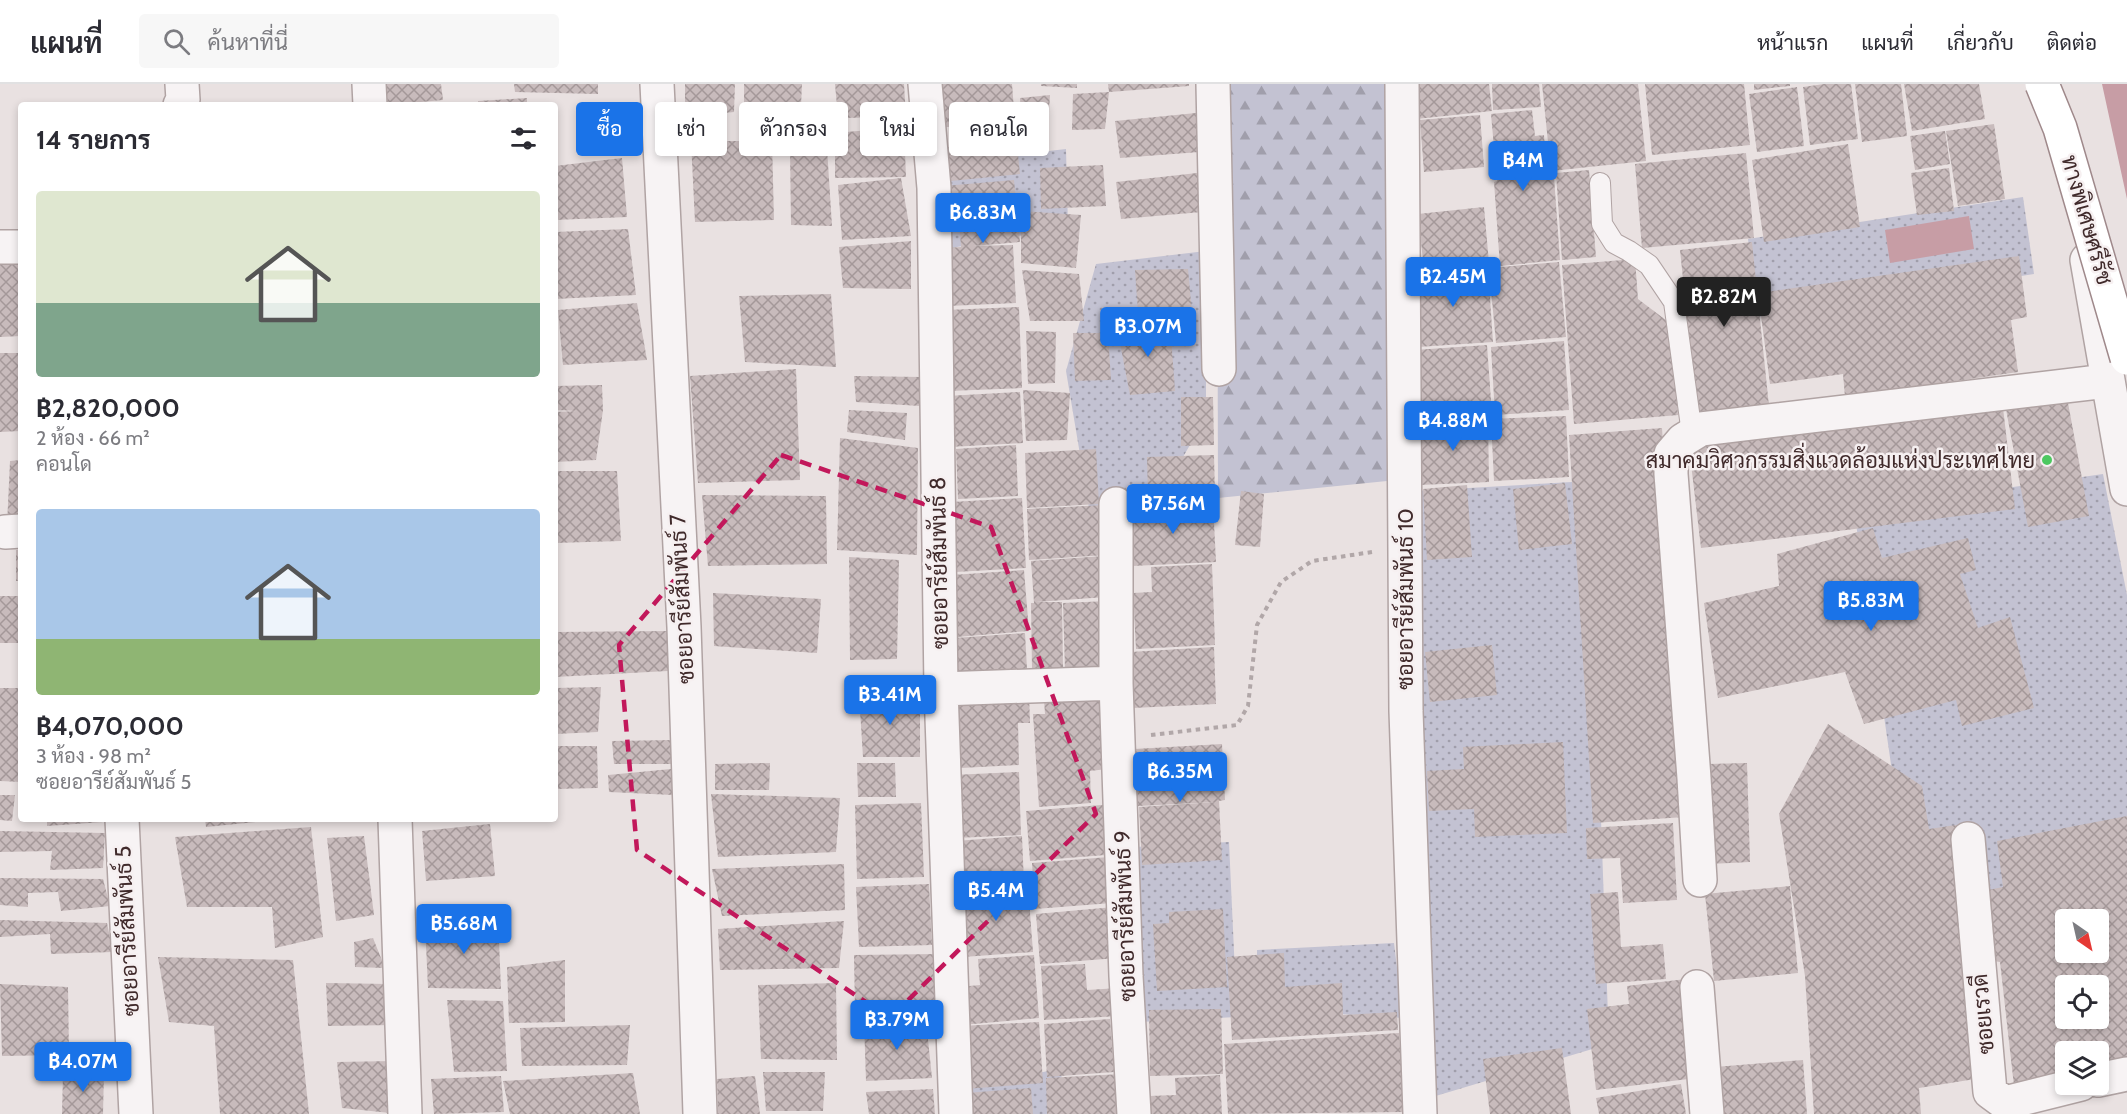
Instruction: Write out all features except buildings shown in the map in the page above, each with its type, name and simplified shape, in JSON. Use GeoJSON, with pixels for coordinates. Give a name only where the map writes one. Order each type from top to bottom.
{"type":"FeatureCollection","features":[{"type":"Feature","properties":{"kind":"highway","name":"ทางพิเศษศรีรัช"},"geometry":{"type":"LineString","coordinates":[[2042,84],[2060,128],[2117,369]]}},
{"type":"Feature","properties":{"kind":"street"},"geometry":{"type":"LineString","coordinates":[[182,84],[182,102]]}},
{"type":"Feature","properties":{"kind":"street"},"geometry":{"type":"LineString","coordinates":[[369,84],[370,102]]}},
{"type":"Feature","properties":{"kind":"street","name":"ซอยอารีย์สัมพันธ์ 7"},"geometry":{"type":"LineString","coordinates":[[657,84],[684,627],[700,1114]]}},
{"type":"Feature","properties":{"kind":"street","name":"ซอยอารีย์สัมพันธ์ 8"},"geometry":{"type":"LineString","coordinates":[[925,84],[934,188],[941,689],[956,1114]]}},
{"type":"Feature","properties":{"kind":"street"},"geometry":{"type":"LineString","coordinates":[[1213,84],[1219,369]]}},
{"type":"Feature","properties":{"kind":"street","name":"ซอยอารีย์สัมพันธ์ 10"},"geometry":{"type":"LineString","coordinates":[[1402,84],[1406,711],[1420,1114]]}},
{"type":"Feature","properties":{"kind":"street"},"geometry":{"type":"LineString","coordinates":[[2056,84],[2117,369],[2127,489]]}},
{"type":"Feature","properties":{"kind":"street"},"geometry":{"type":"LineString","coordinates":[[0,248],[18,247]]}},
{"type":"Feature","properties":{"kind":"street"},"geometry":{"type":"LineString","coordinates":[[1701,880],[1671,454],[1683,440],[1701,429],[2117,369]]}},
{"type":"Feature","properties":{"kind":"street","name":"ซอยอารีย์สัมพันธ์ 9"},"geometry":{"type":"LineString","coordinates":[[1116,504],[1116,683],[1126,976],[1134,1114]]}},
{"type":"Feature","properties":{"kind":"street"},"geometry":{"type":"LineString","coordinates":[[941,689],[1116,683]]}},
{"type":"Feature","properties":{"kind":"street","name":"ซอยอารีย์สัมพันธ์ 5"},"geometry":{"type":"LineString","coordinates":[[122,822],[136,1114]]}},
{"type":"Feature","properties":{"kind":"street"},"geometry":{"type":"LineString","coordinates":[[395,822],[405,1114]]}},
{"type":"Feature","properties":{"kind":"street","name":"ซอยเรวดี"},"geometry":{"type":"LineString","coordinates":[[1968,839],[1990,1092],[2005,1103],[2055,1090]]}},
{"type":"Feature","properties":{"kind":"street"},"geometry":{"type":"LineString","coordinates":[[1697,987],[1707,1114]]}},
{"type":"Feature","properties":{"kind":"street"},"geometry":{"type":"LineString","coordinates":[[2109,1078],[2127,1074]]}},
{"type":"Feature","properties":{"kind":"lane"},"geometry":{"type":"LineString","coordinates":[[1600,183],[1602,224],[1614,243],[1629,250],[1649,265],[1674,302],[1692,434]]}},
{"type":"Feature","properties":{"kind":"path"},"geometry":{"type":"LineString","coordinates":[[1118,738],[1237,725],[1248,706],[1257,625],[1281,582],[1312,561],[1405,548]]}},
{"type":"Feature","properties":{"kind":"highlighted area"},"geometry":{"type":"Polygon","coordinates":[[[781,455],[991,527],[1096,814],[890,1018],[637,850],[619,645],[781,455]]]}},
{"type":"Feature","properties":{"kind":"green space"},"geometry":{"type":"Polygon","coordinates":[[[1217,84],[1386,84],[1387,481],[1218,498],[1217,84]]]}},
{"type":"Feature","properties":{"kind":"green space"},"geometry":{"type":"Polygon","coordinates":[[[1066,149],[1068,227],[946,249],[946,163],[1006,156],[1049,156],[1049,151],[1066,149]]]}},
{"type":"Feature","properties":{"kind":"green space"},"geometry":{"type":"Polygon","coordinates":[[[2023,197],[2034,274],[1759,317],[1748,239],[2023,197]]]}},
{"type":"Feature","properties":{"kind":"green space"},"geometry":{"type":"Polygon","coordinates":[[[1206,251],[1206,417],[1152,511],[1091,520],[1066,371],[1096,264],[1206,251]]]}},
{"type":"Feature","properties":{"kind":"green space"},"geometry":{"type":"Polygon","coordinates":[[[2103,474],[2127,595],[2127,851],[1916,936],[1854,510],[2103,474]]]}},
{"type":"Feature","properties":{"kind":"green space"},"geometry":{"type":"Polygon","coordinates":[[[1589,481],[1609,1044],[1429,1098],[1416,491],[1589,481]]]}},
{"type":"Feature","properties":{"kind":"green space"},"geometry":{"type":"Polygon","coordinates":[[[1229,842],[1237,1017],[1139,1022],[1134,847],[1229,842]]]}},
{"type":"Feature","properties":{"kind":"green space"},"geometry":{"type":"Polygon","coordinates":[[[1394,943],[1403,1018],[1257,1009],[1257,950],[1394,943]]]}},
{"type":"Feature","properties":{"kind":"green space"},"geometry":{"type":"Polygon","coordinates":[[[1061,1069],[1064,1114],[961,1114],[960,1086],[1061,1069]]]}},
{"type":"Feature","properties":{"kind":"shaded area"},"geometry":{"type":"Polygon","coordinates":[[[2102,84],[2127,84],[2127,199],[2102,84]]]}},
{"type":"Feature","properties":{"kind":"shaded area"},"geometry":{"type":"Polygon","coordinates":[[[1969,216],[1974,249],[1890,263],[1885,230],[1969,216]]]}},
{"type":"Feature","properties":{"kind":"place","name":"สมาคมวิศวกรรมสิ่งแวดล้อมแห่งประเทศไทย"},"geometry":{"type":"Point","coordinates":[2047,460]}}]}
